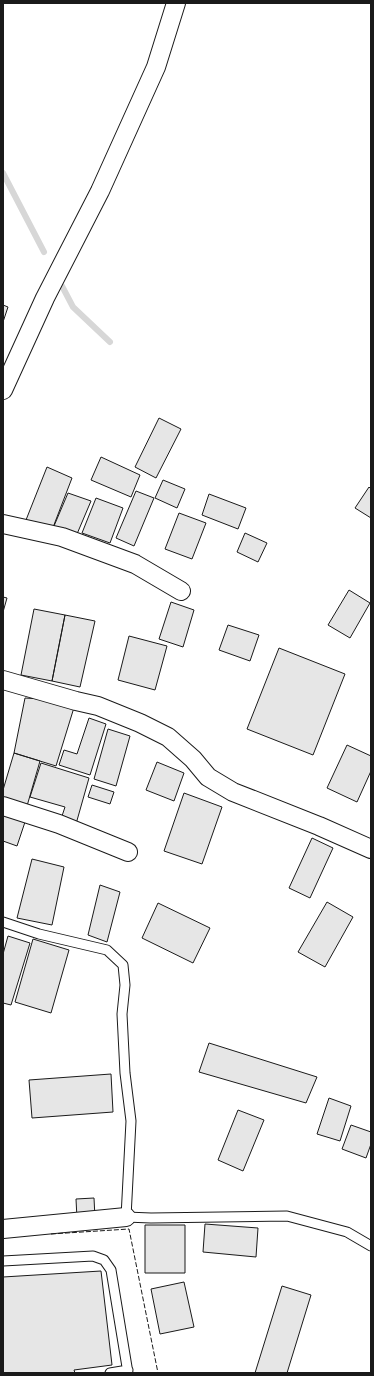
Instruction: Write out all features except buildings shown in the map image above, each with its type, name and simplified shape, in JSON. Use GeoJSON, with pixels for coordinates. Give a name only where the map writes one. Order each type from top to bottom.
{"type":"FeatureCollection","features":[{"type":"Feature","properties":{"kind":"street"},"geometry":{"type":"LineString","coordinates":[[3,390],[8,371],[100,191],[156,67],[176,3]]}},
{"type":"Feature","properties":{"kind":"street"},"geometry":{"type":"LineString","coordinates":[[3,524],[62,537],[127,561],[181,590]]}},
{"type":"Feature","properties":{"kind":"street"},"geometry":{"type":"LineString","coordinates":[[3,680],[98,706],[140,723],[168,737],[193,759],[208,777],[233,792],[319,826],[371,849]]}},
{"type":"Feature","properties":{"kind":"street"},"geometry":{"type":"LineString","coordinates":[[3,806],[59,824],[128,852]]}},
{"type":"Feature","properties":{"kind":"street"},"geometry":{"type":"LineString","coordinates":[[3,1229],[126,1217]]}},
{"type":"Feature","properties":{"kind":"lane"},"geometry":{"type":"LineString","coordinates":[[3,922],[39,934],[107,950],[123,965],[125,985],[122,1014],[125,1072],[131,1121],[126,1217],[287,1216],[347,1232],[371,1246]]}},
{"type":"Feature","properties":{"kind":"lane"},"geometry":{"type":"LineString","coordinates":[[3,1261],[93,1256],[104,1260],[111,1270],[128,1372],[110,1373]]}},
{"type":"Feature","properties":{"kind":"waterway"},"geometry":{"type":"LineString","coordinates":[[3,173],[44,252]]}},
{"type":"Feature","properties":{"kind":"waterway"},"geometry":{"type":"LineString","coordinates":[[62,286],[73,307],[110,342]]}},
{"type":"Feature","properties":{"kind":"fence"},"geometry":{"type":"LineString","coordinates":[[51,1234],[129,1229],[158,1373]]}}]}
